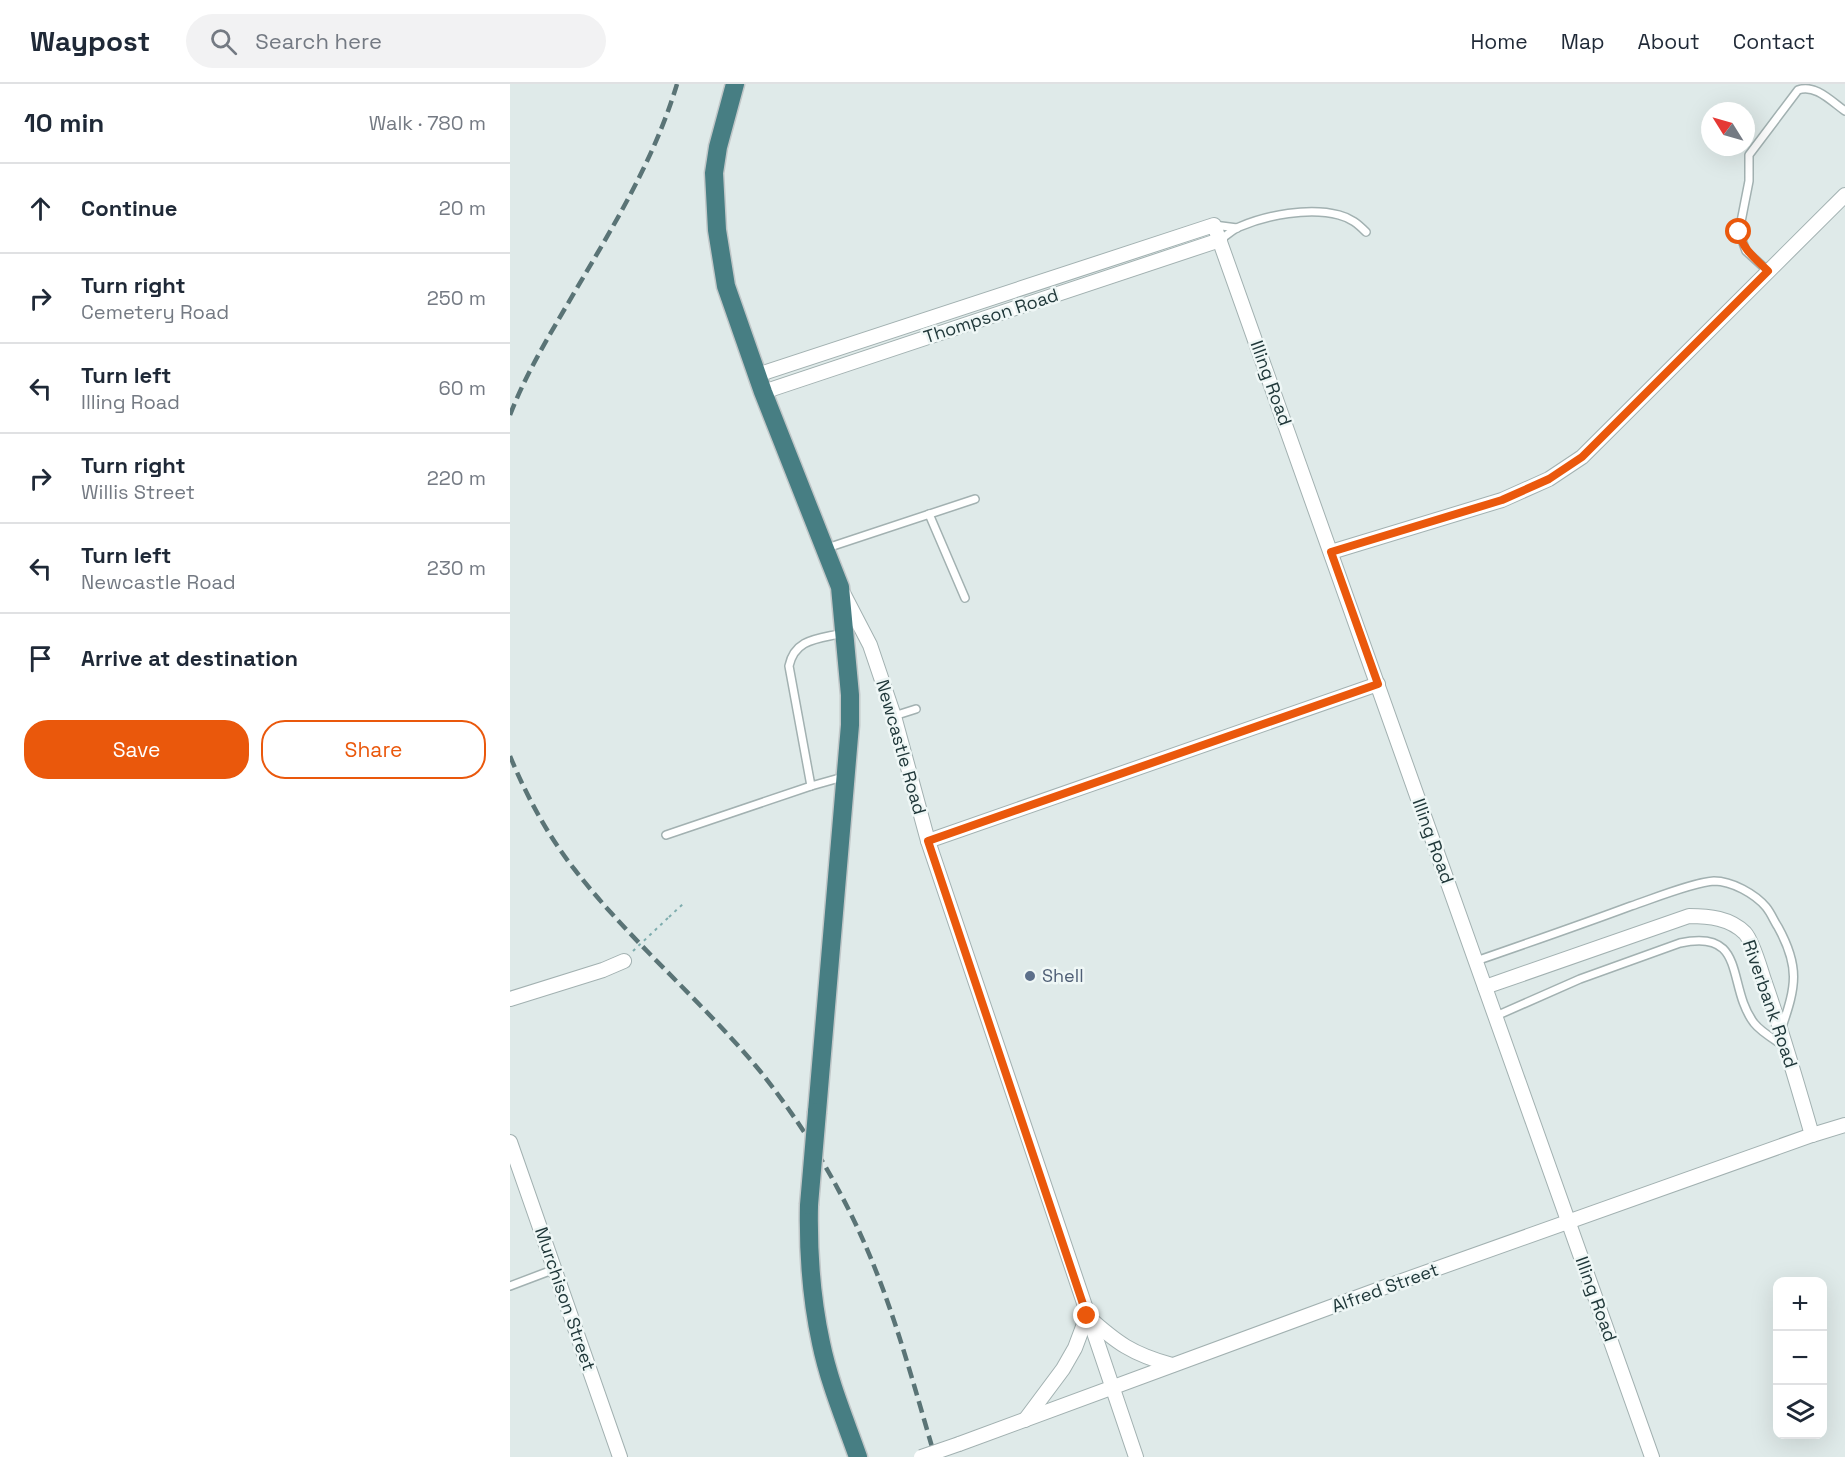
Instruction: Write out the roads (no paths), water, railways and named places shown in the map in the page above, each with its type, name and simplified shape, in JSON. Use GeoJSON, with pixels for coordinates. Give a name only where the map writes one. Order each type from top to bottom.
{"type":"FeatureCollection","features":[{"type":"Feature","properties":{"kind":"highway"},"geometry":{"type":"LineString","coordinates":[[735,84],[718,147],[714,173],[717,230],[726,286],[760,384],[840,587],[850,695],[850,724],[808,1205],[808,1237],[812,1294],[821,1344],[858,1457]]}},
{"type":"Feature","properties":{"kind":"street"},"geometry":{"type":"LineString","coordinates":[[1331,552],[1502,500],[1549,479],[1582,457],[1845,195]]}},
{"type":"Feature","properties":{"kind":"street","name":"Thompson Road"},"geometry":{"type":"LineString","coordinates":[[760,384],[1214,225]]}},
{"type":"Feature","properties":{"kind":"street","name":"Illing Road"},"geometry":{"type":"LineString","coordinates":[[1214,225],[1652,1457]]}},
{"type":"Feature","properties":{"kind":"street","name":"Thompson Road"},"geometry":{"type":"LineString","coordinates":[[760,384],[1220,240]]}},
{"type":"Feature","properties":{"kind":"street","name":"Newcastle Road"},"geometry":{"type":"LineString","coordinates":[[840,587],[870,645],[894,716],[928,841],[1136,1457]]}},
{"type":"Feature","properties":{"kind":"street"},"geometry":{"type":"LineString","coordinates":[[928,841],[1378,684]]}},
{"type":"Feature","properties":{"kind":"street","name":"Riverbank Road"},"geometry":{"type":"LineString","coordinates":[[1485,987],[1689,916],[1712,916],[1729,922],[1746,934],[1758,962],[1781,1029],[1812,1134]]}},
{"type":"Feature","properties":{"kind":"street"},"geometry":{"type":"LineString","coordinates":[[510,999],[603,970],[628,956]]}},
{"type":"Feature","properties":{"kind":"street"},"geometry":{"type":"LineString","coordinates":[[1812,1134],[1845,1125]]}},
{"type":"Feature","properties":{"kind":"street","name":"Alfred Street"},"geometry":{"type":"LineString","coordinates":[[921,1457],[1812,1134]]}},
{"type":"Feature","properties":{"kind":"street","name":"Murchison Street"},"geometry":{"type":"LineString","coordinates":[[510,1142],[620,1457]]}},
{"type":"Feature","properties":{"kind":"street"},"geometry":{"type":"LineString","coordinates":[[1025,1420],[1063,1369],[1075,1348],[1087,1316],[1117,1343],[1146,1358],[1172,1365]]}},
{"type":"Feature","properties":{"kind":"lane"},"geometry":{"type":"LineString","coordinates":[[1768,271],[1746,251],[1740,239],[1739,232],[1749,181],[1749,155],[1798,90],[1805,85],[1813,85],[1845,111]]}},
{"type":"Feature","properties":{"kind":"lane"},"geometry":{"type":"LineString","coordinates":[[1220,240],[1237,228],[1269,218],[1322,212],[1341,215],[1355,222],[1366,232]]}},
{"type":"Feature","properties":{"kind":"lane"},"geometry":{"type":"LineString","coordinates":[[1214,225],[1237,228]]}},
{"type":"Feature","properties":{"kind":"lane"},"geometry":{"type":"LineString","coordinates":[[824,549],[975,499]]}},
{"type":"Feature","properties":{"kind":"lane"},"geometry":{"type":"LineString","coordinates":[[928,514],[965,598]]}},
{"type":"Feature","properties":{"kind":"lane"},"geometry":{"type":"LineString","coordinates":[[811,786],[789,666],[791,655],[806,642],[843,633]]}},
{"type":"Feature","properties":{"kind":"lane"},"geometry":{"type":"LineString","coordinates":[[894,716],[916,709]]}},
{"type":"Feature","properties":{"kind":"lane"},"geometry":{"type":"LineString","coordinates":[[666,834],[845,776]]}},
{"type":"Feature","properties":{"kind":"lane"},"geometry":{"type":"LineString","coordinates":[[1476,961],[1698,885],[1715,881],[1732,884],[1750,894],[1766,907],[1782,935],[1793,966],[1795,978],[1793,994],[1781,1029]]}},
{"type":"Feature","properties":{"kind":"lane"},"geometry":{"type":"LineString","coordinates":[[1496,1016],[1580,979],[1669,947],[1694,940],[1707,940],[1719,944],[1727,953],[1743,1002],[1754,1023],[1761,1031],[1786,1047]]}},
{"type":"Feature","properties":{"kind":"lane"},"geometry":{"type":"LineString","coordinates":[[510,1286],[555,1269]]}},
{"type":"Feature","properties":{"kind":"railway"},"geometry":{"type":"LineString","coordinates":[[510,415],[536,359],[629,198],[656,142],[677,84]]}},
{"type":"Feature","properties":{"kind":"railway"},"geometry":{"type":"LineString","coordinates":[[510,756],[539,816],[575,870],[619,922],[738,1045],[777,1093],[824,1164],[851,1214],[883,1289],[935,1457]]}},
{"type":"Feature","properties":{"kind":"place","name":"Shell"},"geometry":{"type":"Point","coordinates":[1030,976]}}]}
